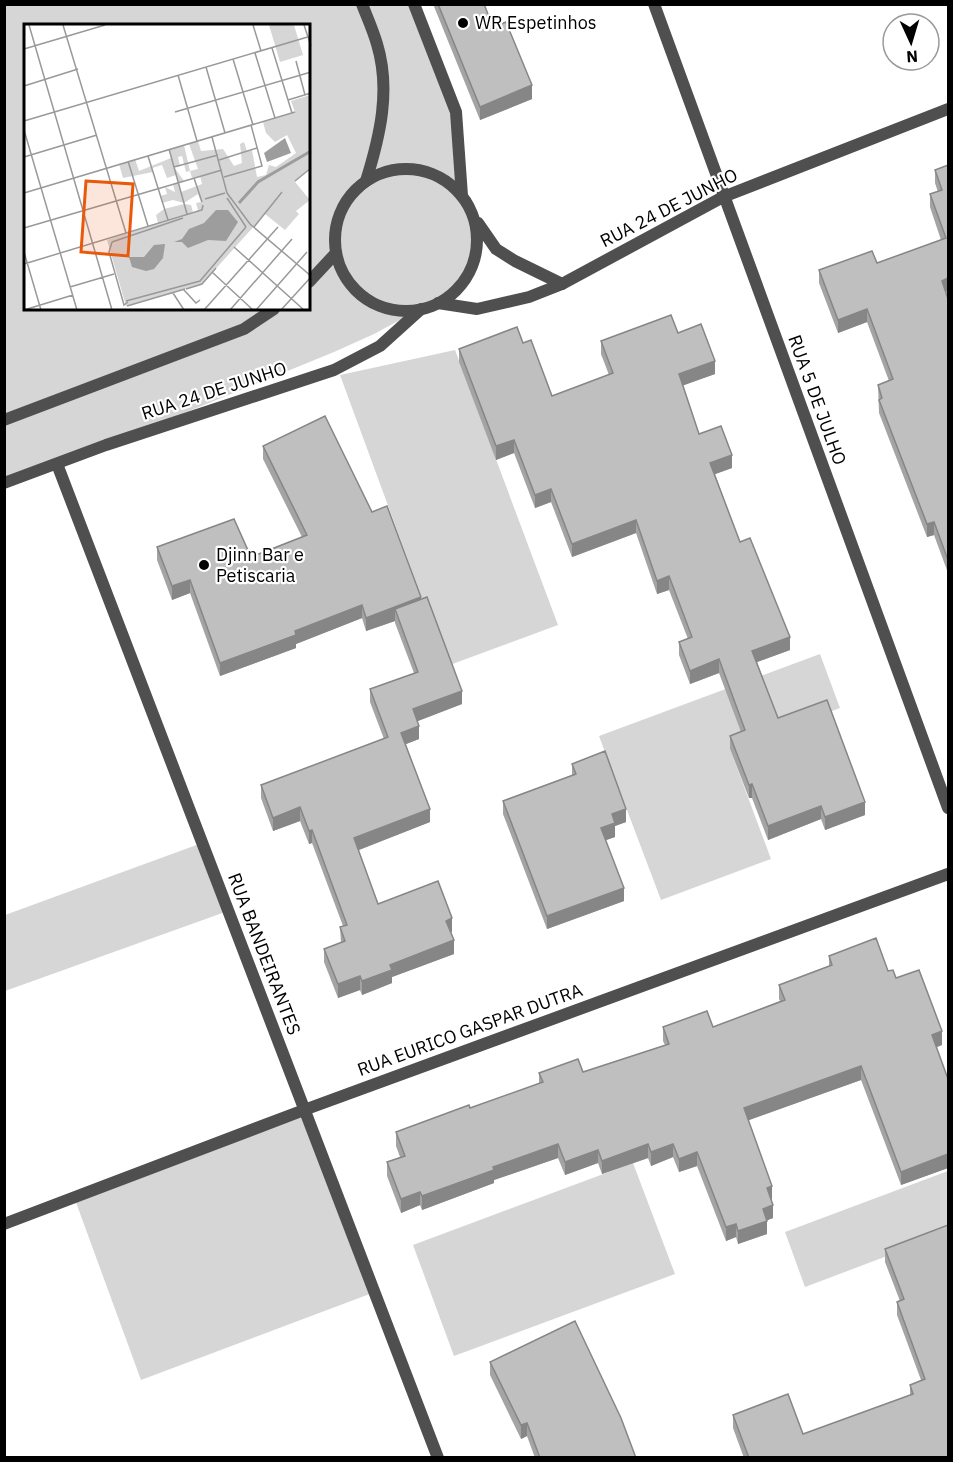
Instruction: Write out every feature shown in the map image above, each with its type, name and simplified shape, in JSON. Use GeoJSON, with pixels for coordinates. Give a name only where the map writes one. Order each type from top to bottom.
{"type":"FeatureCollection","features":[{"type":"Feature","properties":{"kind":"street"},"geometry":{"type":"LineString","coordinates":[[362,4],[378,44],[384,100],[378,141],[366,181]]}},
{"type":"Feature","properties":{"kind":"street"},"geometry":{"type":"LineString","coordinates":[[414,4],[456,112],[462,196]]}},
{"type":"Feature","properties":{"kind":"street","name":"RUA 5 DE JULHO"},"geometry":{"type":"LineString","coordinates":[[654,4],[948,808]]}},
{"type":"Feature","properties":{"kind":"street","name":"RUA 24 DE JUNHO"},"geometry":{"type":"LineString","coordinates":[[438,303],[477,309],[529,297],[562,284],[723,197],[948,109]]}},
{"type":"Feature","properties":{"kind":"street"},"geometry":{"type":"LineString","coordinates":[[473,215],[477,235],[476,256],[468,275],[455,291],[438,303],[421,309],[401,310],[383,307],[352,286],[342,271],[336,253],[336,232],[341,212],[352,194],[366,181],[385,172],[406,169],[428,172],[447,182],[462,196],[496,249],[562,284]]}},
{"type":"Feature","properties":{"kind":"street"},"geometry":{"type":"LineString","coordinates":[[310,281],[336,253]]}},
{"type":"Feature","properties":{"kind":"street","name":"RUA 24 DE JUNHO"},"geometry":{"type":"LineString","coordinates":[[4,483],[106,445],[334,370],[380,346],[421,309]]}},
{"type":"Feature","properties":{"kind":"street"},"geometry":{"type":"LineString","coordinates":[[4,420],[244,329],[272,310]]}},
{"type":"Feature","properties":{"kind":"street","name":"RUA BANDEIRANTES"},"geometry":{"type":"LineString","coordinates":[[57,464],[438,1458]]}},
{"type":"Feature","properties":{"kind":"street","name":"RUA EURICO GASPAR DUTRA"},"geometry":{"type":"LineString","coordinates":[[4,1224],[304,1110],[948,874]]}},
{"type":"Feature","properties":{"kind":"shaded area"},"geometry":{"type":"Polygon","coordinates":[[[5,5],[412,5],[453,114],[474,233],[472,254],[465,273],[452,289],[435,301],[374,334],[106,445],[5,483],[5,5]]]}},
{"type":"Feature","properties":{"kind":"shaded area"},"geometry":{"type":"Polygon","coordinates":[[[455,350],[558,625],[447,666],[340,375],[455,350]]]}},
{"type":"Feature","properties":{"kind":"shaded area"},"geometry":{"type":"Polygon","coordinates":[[[820,654],[840,708],[730,749],[771,859],[661,900],[599,736],[820,654]]]}},
{"type":"Feature","properties":{"kind":"shaded area"},"geometry":{"type":"Polygon","coordinates":[[[202,843],[228,911],[5,991],[5,915],[202,843]]]}},
{"type":"Feature","properties":{"kind":"shaded area"},"geometry":{"type":"Polygon","coordinates":[[[304,1110],[375,1292],[141,1380],[74,1197],[304,1110]]]}},
{"type":"Feature","properties":{"kind":"shaded area"},"geometry":{"type":"Polygon","coordinates":[[[633,1163],[675,1274],[454,1356],[413,1245],[633,1163]]]}},
{"type":"Feature","properties":{"kind":"shaded area"},"geometry":{"type":"Polygon","coordinates":[[[948,1171],[948,1233],[805,1287],[785,1232],[948,1171]]]}},
{"type":"Feature","properties":{"kind":"building"},"geometry":{"type":"Polygon","coordinates":[[[438,4],[484,4],[493,27],[506,22],[532,85],[480,107],[438,4]]]}},
{"type":"Feature","properties":{"kind":"building"},"geometry":{"type":"Polygon","coordinates":[[[948,165],[948,278],[942,281],[948,299],[948,560],[934,522],[927,524],[879,400],[882,398],[878,385],[893,379],[867,309],[838,320],[819,270],[872,251],[877,263],[946,238],[930,194],[942,190],[935,170],[948,165]]]}},
{"type":"Feature","properties":{"kind":"building"},"geometry":{"type":"Polygon","coordinates":[[[671,315],[678,333],[701,324],[715,361],[679,374],[699,434],[721,426],[732,455],[710,463],[740,542],[750,538],[790,637],[752,651],[778,718],[827,700],[865,802],[825,817],[821,806],[768,826],[730,736],[745,730],[719,659],[690,671],[679,642],[692,637],[669,576],[657,581],[636,520],[572,544],[551,489],[535,495],[514,440],[496,446],[459,349],[517,327],[523,343],[531,340],[552,396],[613,373],[601,341],[671,315]]]}},
{"type":"Feature","properties":{"kind":"building"},"geometry":{"type":"Polygon","coordinates":[[[325,416],[372,512],[387,506],[421,597],[366,618],[362,605],[295,631],[296,635],[220,663],[190,580],[172,586],[157,547],[234,519],[251,557],[307,535],[263,446],[325,416]]]}},
{"type":"Feature","properties":{"kind":"building"},"geometry":{"type":"Polygon","coordinates":[[[427,597],[462,691],[413,709],[419,726],[401,733],[430,809],[354,838],[378,904],[438,881],[452,918],[446,921],[454,940],[390,965],[392,970],[362,981],[360,976],[338,984],[324,949],[345,941],[340,927],[347,925],[312,830],[309,831],[300,807],[273,818],[261,785],[388,737],[370,689],[418,672],[395,609],[427,597]]]}},
{"type":"Feature","properties":{"kind":"building"},"geometry":{"type":"Polygon","coordinates":[[[605,751],[626,809],[612,814],[615,823],[601,828],[624,888],[547,916],[503,801],[576,774],[572,764],[605,751]]]}},
{"type":"Feature","properties":{"kind":"building"},"geometry":{"type":"Polygon","coordinates":[[[876,938],[888,971],[893,970],[896,978],[919,970],[942,1031],[932,1035],[948,1079],[948,1154],[901,1172],[861,1066],[744,1108],[772,1186],[767,1188],[773,1205],[763,1209],[767,1221],[738,1231],[736,1224],[726,1227],[697,1152],[679,1159],[673,1144],[651,1152],[648,1144],[602,1161],[598,1150],[565,1162],[558,1144],[422,1196],[420,1192],[401,1199],[387,1162],[405,1156],[396,1132],[469,1105],[470,1108],[543,1082],[539,1073],[578,1059],[583,1072],[669,1044],[663,1027],[707,1011],[713,1027],[785,1000],[779,985],[832,965],[829,956],[876,938]]]}},
{"type":"Feature","properties":{"kind":"building"},"geometry":{"type":"Polygon","coordinates":[[[948,1225],[948,1458],[749,1458],[733,1415],[788,1394],[803,1434],[913,1394],[910,1385],[925,1379],[897,1302],[904,1299],[885,1249],[948,1225]]]}},
{"type":"Feature","properties":{"kind":"building"},"geometry":{"type":"Polygon","coordinates":[[[575,1321],[621,1418],[636,1458],[540,1458],[527,1423],[521,1425],[490,1362],[575,1321]]]}},
{"type":"Feature","properties":{"kind":"place","name":"WR Espetinhos"},"geometry":{"type":"Point","coordinates":[463,23]}},
{"type":"Feature","properties":{"kind":"place","name":"Djinn Bar e Petiscaria"},"geometry":{"type":"Point","coordinates":[204,565]}}]}
